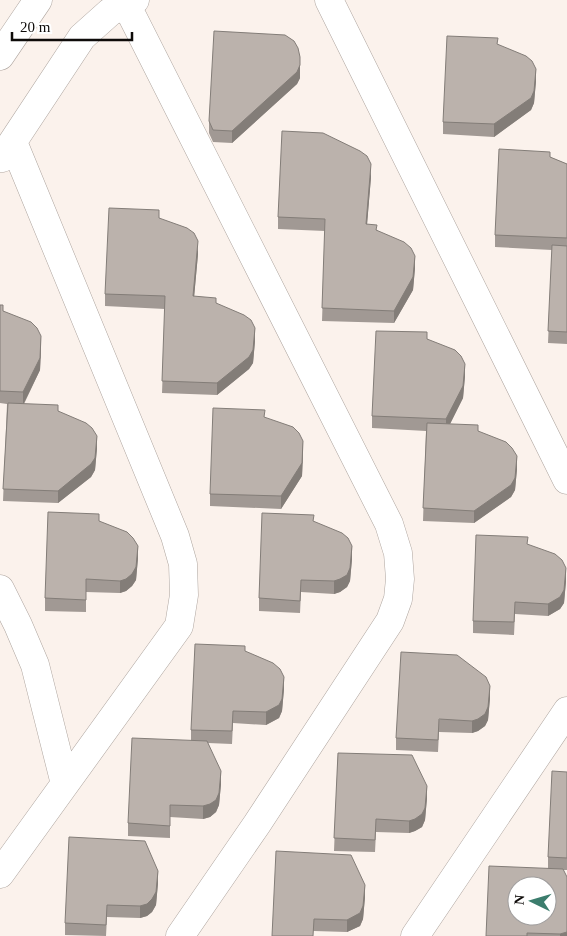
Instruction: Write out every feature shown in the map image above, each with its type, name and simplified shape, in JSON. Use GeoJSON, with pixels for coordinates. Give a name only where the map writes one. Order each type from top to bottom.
{"type":"FeatureCollection","features":[{"type":"Feature","properties":{"kind":"street"},"geometry":{"type":"LineString","coordinates":[[0,56],[38,0]]}},
{"type":"Feature","properties":{"kind":"street"},"geometry":{"type":"LineString","coordinates":[[329,0],[567,480]]}},
{"type":"Feature","properties":{"kind":"street"},"geometry":{"type":"LineString","coordinates":[[0,874],[179,626],[184,595],[183,564],[175,536],[6,151],[82,37],[110,12],[130,2],[390,524],[398,552],[400,570],[398,599],[390,621],[257,824],[180,936]]}},
{"type":"Feature","properties":{"kind":"street"},"geometry":{"type":"LineString","coordinates":[[0,589],[35,665],[65,784]]}},
{"type":"Feature","properties":{"kind":"street"},"geometry":{"type":"LineString","coordinates":[[415,936],[567,711]]}},
{"type":"Feature","properties":{"kind":"building"},"geometry":{"type":"Polygon","coordinates":[[[214,31],[285,35],[294,41],[300,57],[300,65],[297,72],[232,131],[213,130],[209,121],[214,31]]]}},
{"type":"Feature","properties":{"kind":"building"},"geometry":{"type":"Polygon","coordinates":[[[447,36],[498,38],[497,44],[526,56],[532,61],[536,69],[534,91],[531,98],[494,124],[443,122],[447,36]]]}},
{"type":"Feature","properties":{"kind":"building"},"geometry":{"type":"Polygon","coordinates":[[[282,131],[323,133],[367,156],[371,164],[366,224],[377,225],[376,230],[404,242],[411,248],[415,256],[413,277],[394,311],[322,308],[325,219],[278,217],[282,131]]]}},
{"type":"Feature","properties":{"kind":"building"},"geometry":{"type":"Polygon","coordinates":[[[499,149],[550,152],[550,157],[567,164],[567,238],[495,235],[499,149]]]}},
{"type":"Feature","properties":{"kind":"building"},"geometry":{"type":"Polygon","coordinates":[[[109,208],[159,210],[159,218],[187,228],[194,233],[198,241],[193,296],[216,298],[216,303],[251,320],[255,328],[253,350],[249,357],[217,383],[162,381],[165,296],[105,294],[109,208]]]}},
{"type":"Feature","properties":{"kind":"building"},"geometry":{"type":"Polygon","coordinates":[[[552,245],[567,246],[567,332],[548,331],[552,245]]]}},
{"type":"Feature","properties":{"kind":"building"},"geometry":{"type":"Polygon","coordinates":[[[0,305],[3,305],[3,311],[31,322],[41,336],[40,358],[23,392],[0,391],[0,305]]]}},
{"type":"Feature","properties":{"kind":"building"},"geometry":{"type":"Polygon","coordinates":[[[376,331],[427,332],[427,339],[455,350],[461,356],[465,364],[463,386],[446,419],[372,416],[376,331]]]}},
{"type":"Feature","properties":{"kind":"building"},"geometry":{"type":"Polygon","coordinates":[[[8,403],[58,405],[58,411],[86,423],[97,436],[95,458],[91,464],[58,491],[3,489],[8,403]]]}},
{"type":"Feature","properties":{"kind":"building"},"geometry":{"type":"Polygon","coordinates":[[[213,408],[265,410],[264,417],[293,427],[299,433],[303,441],[302,463],[281,496],[210,494],[213,408]]]}},
{"type":"Feature","properties":{"kind":"building"},"geometry":{"type":"Polygon","coordinates":[[[427,423],[478,425],[478,431],[506,442],[517,456],[515,478],[511,485],[474,511],[423,508],[427,423]]]}},
{"type":"Feature","properties":{"kind":"building"},"geometry":{"type":"Polygon","coordinates":[[[48,512],[99,514],[99,521],[127,532],[138,546],[136,567],[132,574],[120,581],[86,579],[86,600],[45,598],[48,512]]]}},
{"type":"Feature","properties":{"kind":"building"},"geometry":{"type":"Polygon","coordinates":[[[262,513],[314,515],[313,521],[342,533],[348,538],[352,546],[350,568],[347,575],[334,581],[301,580],[300,601],[259,598],[262,513]]]}},
{"type":"Feature","properties":{"kind":"building"},"geometry":{"type":"Polygon","coordinates":[[[476,535],[528,537],[527,544],[555,554],[562,560],[566,568],[564,590],[560,597],[548,604],[515,602],[514,622],[473,621],[476,535]]]}},
{"type":"Feature","properties":{"kind":"building"},"geometry":{"type":"Polygon","coordinates":[[[195,644],[245,646],[245,651],[273,663],[280,669],[284,677],[282,699],[279,705],[266,712],[233,711],[232,731],[191,730],[195,644]]]}},
{"type":"Feature","properties":{"kind":"building"},"geometry":{"type":"Polygon","coordinates":[[[401,652],[457,655],[486,677],[490,686],[488,707],[485,714],[472,721],[439,719],[438,740],[396,738],[401,652]]]}},
{"type":"Feature","properties":{"kind":"building"},"geometry":{"type":"Polygon","coordinates":[[[132,738],[207,741],[221,771],[219,793],[216,800],[203,806],[170,805],[170,826],[128,823],[132,738]]]}},
{"type":"Feature","properties":{"kind":"building"},"geometry":{"type":"Polygon","coordinates":[[[338,753],[412,755],[427,786],[425,808],[422,814],[409,821],[376,819],[375,840],[334,838],[338,753]]]}},
{"type":"Feature","properties":{"kind":"building"},"geometry":{"type":"Polygon","coordinates":[[[552,771],[567,772],[567,858],[548,857],[552,771]]]}},
{"type":"Feature","properties":{"kind":"building"},"geometry":{"type":"Polygon","coordinates":[[[69,837],[145,841],[158,871],[156,892],[152,899],[147,904],[140,906],[107,905],[106,925],[65,923],[69,837]]]}},
{"type":"Feature","properties":{"kind":"building"},"geometry":{"type":"Polygon","coordinates":[[[276,851],[351,855],[365,885],[363,906],[360,913],[347,920],[314,919],[313,936],[272,936],[276,851]]]}},
{"type":"Feature","properties":{"kind":"building"},"geometry":{"type":"Polygon","coordinates":[[[489,866],[563,869],[567,877],[567,932],[560,934],[527,933],[527,936],[486,936],[489,866]]]}}]}
